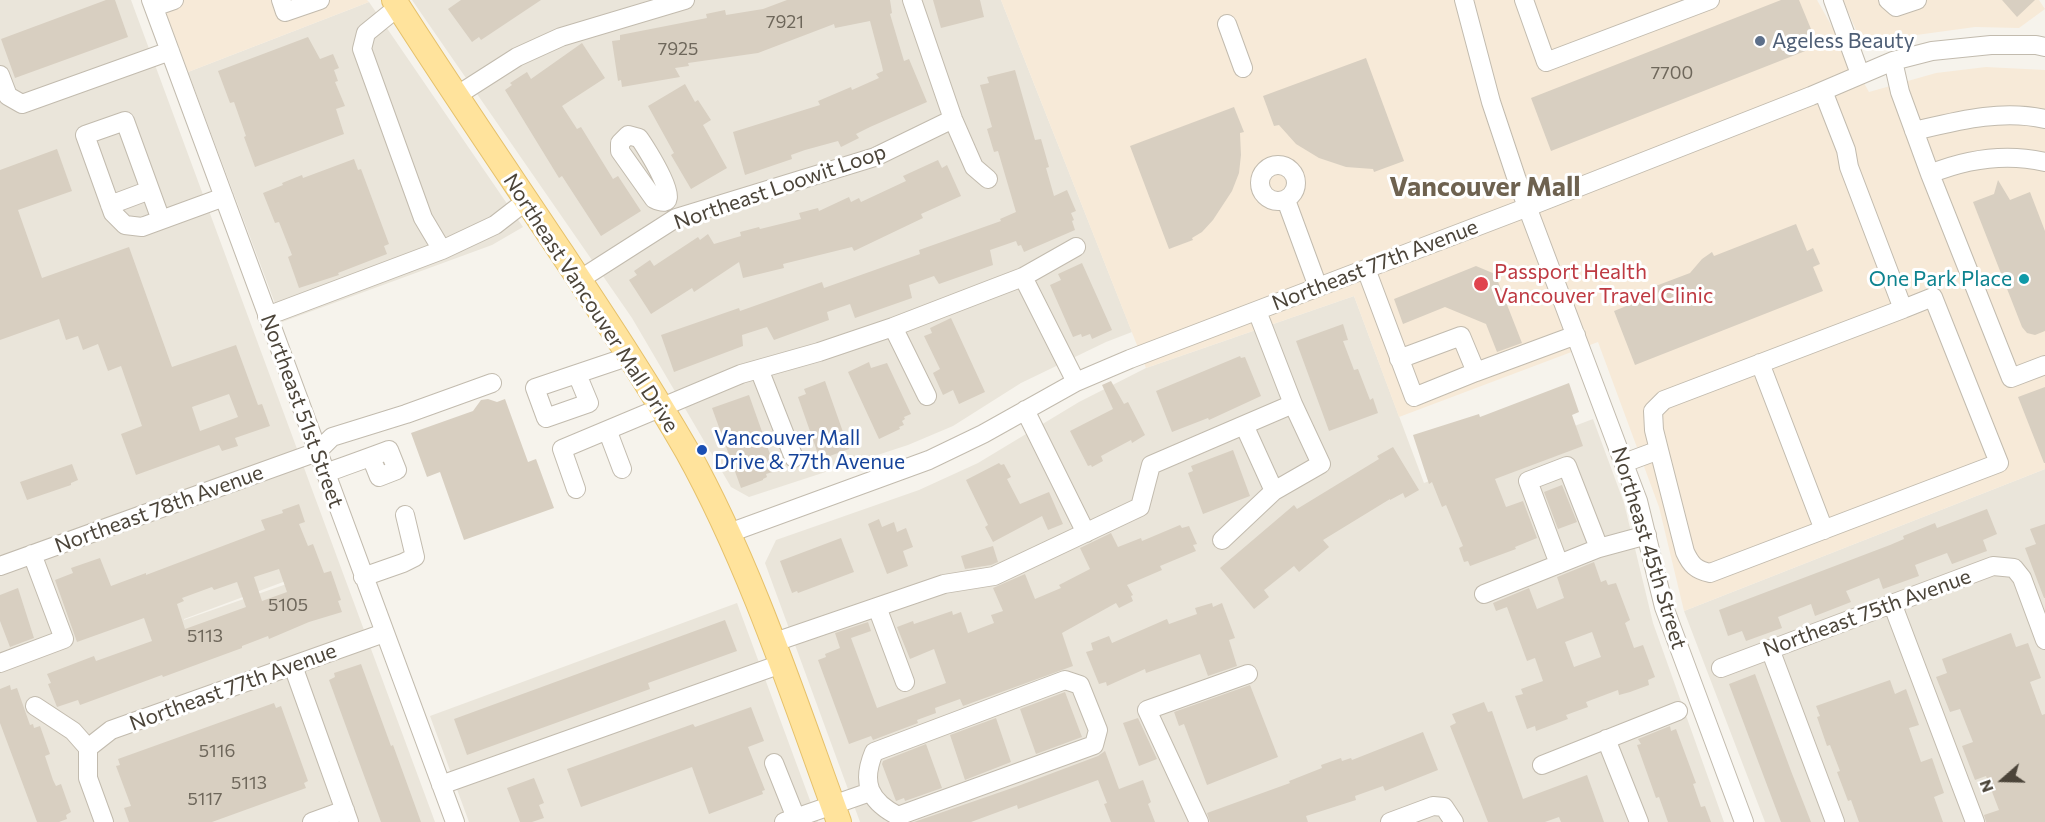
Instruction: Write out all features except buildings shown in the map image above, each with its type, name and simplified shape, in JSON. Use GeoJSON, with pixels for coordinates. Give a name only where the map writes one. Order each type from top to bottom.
{"type":"FeatureCollection","features":[{"type":"Feature","properties":{"kind":"main road","name":"Northeast Vancouver Mall Drive"},"geometry":{"type":"LineString","coordinates":[[396,3],[630,356],[687,452],[729,533],[836,814]]}},
{"type":"Feature","properties":{"kind":"street"},"geometry":{"type":"LineString","coordinates":[[152,4],[174,0]]}},
{"type":"Feature","properties":{"kind":"street"},"geometry":{"type":"LineString","coordinates":[[281,0],[285,12],[320,0]]}},
{"type":"Feature","properties":{"kind":"street"},"geometry":{"type":"LineString","coordinates":[[456,96],[517,57],[561,37],[685,0]]}},
{"type":"Feature","properties":{"kind":"street"},"geometry":{"type":"LineString","coordinates":[[912,0],[953,119],[974,167],[988,179]]}},
{"type":"Feature","properties":{"kind":"street","name":"Northeast 45th Street"},"geometry":{"type":"LineString","coordinates":[[1464,0],[1491,102],[1638,501],[1664,607],[1744,822]]}},
{"type":"Feature","properties":{"kind":"street"},"geometry":{"type":"LineString","coordinates":[[1524,0],[1546,62],[1710,0]]}},
{"type":"Feature","properties":{"kind":"street"},"geometry":{"type":"LineString","coordinates":[[1833,0],[1860,74]]}},
{"type":"Feature","properties":{"kind":"street"},"geometry":{"type":"LineString","coordinates":[[1888,0],[1896,7],[1917,0]]}},
{"type":"Feature","properties":{"kind":"street"},"geometry":{"type":"LineString","coordinates":[[396,3],[366,33],[362,49],[423,218],[442,250]]}},
{"type":"Feature","properties":{"kind":"street","name":"Northeast 51st Street"},"geometry":{"type":"LineString","coordinates":[[152,4],[454,822]]}},
{"type":"Feature","properties":{"kind":"street"},"geometry":{"type":"LineString","coordinates":[[1227,24],[1243,68]]}},
{"type":"Feature","properties":{"kind":"street","name":"Northeast 77th Avenue"},"geometry":{"type":"LineString","coordinates":[[729,533],[929,460],[983,434],[1076,382],[1130,359],[1528,207],[1823,91],[1893,61],[1932,51],[1979,46],[2040,46]]}},
{"type":"Feature","properties":{"kind":"street"},"geometry":{"type":"LineString","coordinates":[[0,75],[8,96],[22,104],[170,51]]}},
{"type":"Feature","properties":{"kind":"street"},"geometry":{"type":"LineString","coordinates":[[1893,61],[1900,92],[1930,174],[2011,378],[2045,366]]}},
{"type":"Feature","properties":{"kind":"street"},"geometry":{"type":"LineString","coordinates":[[1823,91],[1903,309]]}},
{"type":"Feature","properties":{"kind":"street"},"geometry":{"type":"LineString","coordinates":[[1914,131],[1994,115],[2030,116],[2045,119]]}},
{"type":"Feature","properties":{"kind":"street","name":"Northeast Loowit Loop"},"geometry":{"type":"LineString","coordinates":[[579,280],[676,218],[875,158],[953,119]]}},
{"type":"Feature","properties":{"kind":"street"},"geometry":{"type":"LineString","coordinates":[[161,220],[125,121],[85,135],[113,213],[118,220],[134,227],[142,227],[224,197]]}},
{"type":"Feature","properties":{"kind":"street"},"geometry":{"type":"LineString","coordinates":[[632,135],[639,138],[656,165],[668,190],[668,196],[664,200],[654,199],[637,176],[620,151],[620,143],[625,137],[632,135]]}},
{"type":"Feature","properties":{"kind":"street"},"geometry":{"type":"LineString","coordinates":[[1930,174],[1951,165],[1975,159],[2004,157],[2045,162]]}},
{"type":"Feature","properties":{"kind":"street"},"geometry":{"type":"LineString","coordinates":[[637,176],[656,165]]}},
{"type":"Feature","properties":{"kind":"street"},"geometry":{"type":"LineString","coordinates":[[110,205],[150,190]]}},
{"type":"Feature","properties":{"kind":"street"},"geometry":{"type":"LineString","coordinates":[[664,200],[676,218]]}},
{"type":"Feature","properties":{"kind":"street"},"geometry":{"type":"LineString","coordinates":[[1286,200],[1318,287]]}},
{"type":"Feature","properties":{"kind":"street"},"geometry":{"type":"LineString","coordinates":[[267,316],[442,250],[495,225],[526,201]]}},
{"type":"Feature","properties":{"kind":"street"},"geometry":{"type":"LineString","coordinates":[[576,489],[562,450],[662,409],[689,394],[759,369],[893,327],[1023,276],[1076,247]]}},
{"type":"Feature","properties":{"kind":"street"},"geometry":{"type":"LineString","coordinates":[[1366,269],[1414,397],[1576,335]]}},
{"type":"Feature","properties":{"kind":"street"},"geometry":{"type":"LineString","coordinates":[[1023,276],[1076,382]]}},
{"type":"Feature","properties":{"kind":"street"},"geometry":{"type":"LineString","coordinates":[[1934,297],[1999,464],[1710,573],[1699,570],[1690,563],[1685,552],[1654,430],[1653,411],[1664,400],[1903,309],[1934,297]]}},
{"type":"Feature","properties":{"kind":"street"},"geometry":{"type":"LineString","coordinates":[[1222,540],[1274,491],[1321,464],[1293,404],[1257,311]]}},
{"type":"Feature","properties":{"kind":"street"},"geometry":{"type":"LineString","coordinates":[[893,327],[927,396]]}},
{"type":"Feature","properties":{"kind":"street"},"geometry":{"type":"LineString","coordinates":[[1399,359],[1461,336],[1476,372]]}},
{"type":"Feature","properties":{"kind":"street"},"geometry":{"type":"LineString","coordinates":[[577,374],[630,356]]}},
{"type":"Feature","properties":{"kind":"street"},"geometry":{"type":"LineString","coordinates":[[1760,363],[1824,530]]}},
{"type":"Feature","properties":{"kind":"street"},"geometry":{"type":"LineString","coordinates":[[759,369],[794,458]]}},
{"type":"Feature","properties":{"kind":"street","name":"Northeast 78th Avenue"},"geometry":{"type":"LineString","coordinates":[[0,566],[317,452],[332,438],[492,383]]}},
{"type":"Feature","properties":{"kind":"street"},"geometry":{"type":"LineString","coordinates":[[441,785],[776,654],[877,607],[944,584],[994,576],[1140,507],[1151,465],[1293,404]]}},
{"type":"Feature","properties":{"kind":"street"},"geometry":{"type":"LineString","coordinates":[[1025,410],[1086,533]]}},
{"type":"Feature","properties":{"kind":"street"},"geometry":{"type":"LineString","coordinates":[[1244,425],[1274,491]]}},
{"type":"Feature","properties":{"kind":"street"},"geometry":{"type":"LineString","coordinates":[[608,432],[622,469]]}},
{"type":"Feature","properties":{"kind":"street"},"geometry":{"type":"LineString","coordinates":[[1624,464],[1659,450]]}},
{"type":"Feature","properties":{"kind":"street"},"geometry":{"type":"LineString","coordinates":[[325,473],[371,457]]}},
{"type":"Feature","properties":{"kind":"street"},"geometry":{"type":"LineString","coordinates":[[1559,564],[1528,481],[1567,466],[1599,548]]}},
{"type":"Feature","properties":{"kind":"street"},"geometry":{"type":"LineString","coordinates":[[363,577],[403,563],[415,556],[405,515]]}},
{"type":"Feature","properties":{"kind":"street"},"geometry":{"type":"LineString","coordinates":[[1484,594],[1599,548],[1647,535]]}},
{"type":"Feature","properties":{"kind":"street"},"geometry":{"type":"LineString","coordinates":[[0,663],[64,639],[32,554]]}},
{"type":"Feature","properties":{"kind":"street","name":"Northeast 75th Avenue"},"geometry":{"type":"LineString","coordinates":[[1721,668],[1993,566],[2014,568],[2022,579],[2045,640]]}},
{"type":"Feature","properties":{"kind":"street"},"geometry":{"type":"LineString","coordinates":[[1892,603],[1975,822]]}},
{"type":"Feature","properties":{"kind":"street"},"geometry":{"type":"LineString","coordinates":[[877,607],[905,682]]}},
{"type":"Feature","properties":{"kind":"street","name":"Northeast 77th Avenue"},"geometry":{"type":"LineString","coordinates":[[88,748],[111,730],[384,633]]}},
{"type":"Feature","properties":{"kind":"street"},"geometry":{"type":"LineString","coordinates":[[1770,649],[1835,822]]}},
{"type":"Feature","properties":{"kind":"street"},"geometry":{"type":"LineString","coordinates":[[293,666],[347,816],[312,822]]}},
{"type":"Feature","properties":{"kind":"street"},"geometry":{"type":"LineString","coordinates":[[1199,822],[1147,710],[1248,674]]}},
{"type":"Feature","properties":{"kind":"street"},"geometry":{"type":"LineString","coordinates":[[1065,680],[1080,684],[1098,730],[1094,745],[898,816],[882,807],[870,792],[868,765],[874,752],[1065,680]]}},
{"type":"Feature","properties":{"kind":"street"},"geometry":{"type":"LineString","coordinates":[[35,706],[73,731],[88,748],[88,778],[104,822]]}},
{"type":"Feature","properties":{"kind":"street"},"geometry":{"type":"LineString","coordinates":[[1542,765],[1678,711]]}},
{"type":"Feature","properties":{"kind":"street"},"geometry":{"type":"LineString","coordinates":[[1606,739],[1639,822]]}},
{"type":"Feature","properties":{"kind":"street"},"geometry":{"type":"LineString","coordinates":[[774,763],[790,820],[836,814],[870,792]]}},
{"type":"Feature","properties":{"kind":"street"},"geometry":{"type":"LineString","coordinates":[[1390,822],[1433,806],[1444,807],[1454,822]]}},
{"type":"Feature","properties":{"kind":"shaded area"},"geometry":{"type":"Polygon","coordinates":[[[0,0],[131,0],[435,822],[0,822],[0,0]],[[318,569],[184,620],[295,581],[318,569]]]}},
{"type":"Feature","properties":{"kind":"shaded area"},"geometry":{"type":"Polygon","coordinates":[[[161,0],[367,0],[369,2],[188,72],[161,0]]]}},
{"type":"Feature","properties":{"kind":"shaded area"},"geometry":{"type":"Polygon","coordinates":[[[412,0],[1001,0],[1132,332],[1021,383],[953,426],[908,445],[749,497],[731,487],[632,318],[412,0]]]}},
{"type":"Feature","properties":{"kind":"shaded area"},"geometry":{"type":"Polygon","coordinates":[[[1001,0],[1817,0],[1869,92],[1936,73],[1986,67],[2045,70],[2045,469],[1684,611],[1659,507],[1598,342],[1399,417],[1354,296],[1146,368],[1001,0]]]}},
{"type":"Feature","properties":{"kind":"shaded area"},"geometry":{"type":"Polygon","coordinates":[[[1843,0],[2039,0],[2045,9],[2019,28],[1975,27],[1909,36],[1868,45],[1859,37],[1843,0]]]}},
{"type":"Feature","properties":{"kind":"shaded area"},"geometry":{"type":"Polygon","coordinates":[[[369,2],[523,227],[492,245],[282,322],[188,72],[369,2]]]}},
{"type":"Feature","properties":{"kind":"shaded area"},"geometry":{"type":"Polygon","coordinates":[[[1354,296],[1424,483],[1593,419],[1624,503],[1653,623],[1724,822],[860,822],[765,563],[776,540],[919,490],[978,463],[1079,402],[1146,368],[1354,296]]]}},
{"type":"Feature","properties":{"kind":"shaded area"},"geometry":{"type":"Polygon","coordinates":[[[2045,469],[2045,822],[1765,822],[1684,611],[2045,469]]]}},
{"type":"Feature","properties":{"kind":"shaded area"},"geometry":{"type":"Polygon","coordinates":[[[737,603],[818,822],[469,822],[430,716],[737,603]]]}},
{"type":"Feature","properties":{"kind":"place","name":"Ageless Beauty"},"geometry":{"type":"Point","coordinates":[1760,41]}},
{"type":"Feature","properties":{"kind":"place","name":"One Park Place"},"geometry":{"type":"Point","coordinates":[2024,279]}},
{"type":"Feature","properties":{"kind":"place","name":"Passport Health Vancouver Travel Clinic"},"geometry":{"type":"Point","coordinates":[1481,284]}},
{"type":"Feature","properties":{"kind":"place","name":"Vancouver Mall Drive & 77th Avenue"},"geometry":{"type":"Point","coordinates":[702,450]}},
{"type":"Feature","properties":{"kind":"district","name":"Vancouver Mall"},"geometry":{"type":"Point","coordinates":[1485,187]}}]}
